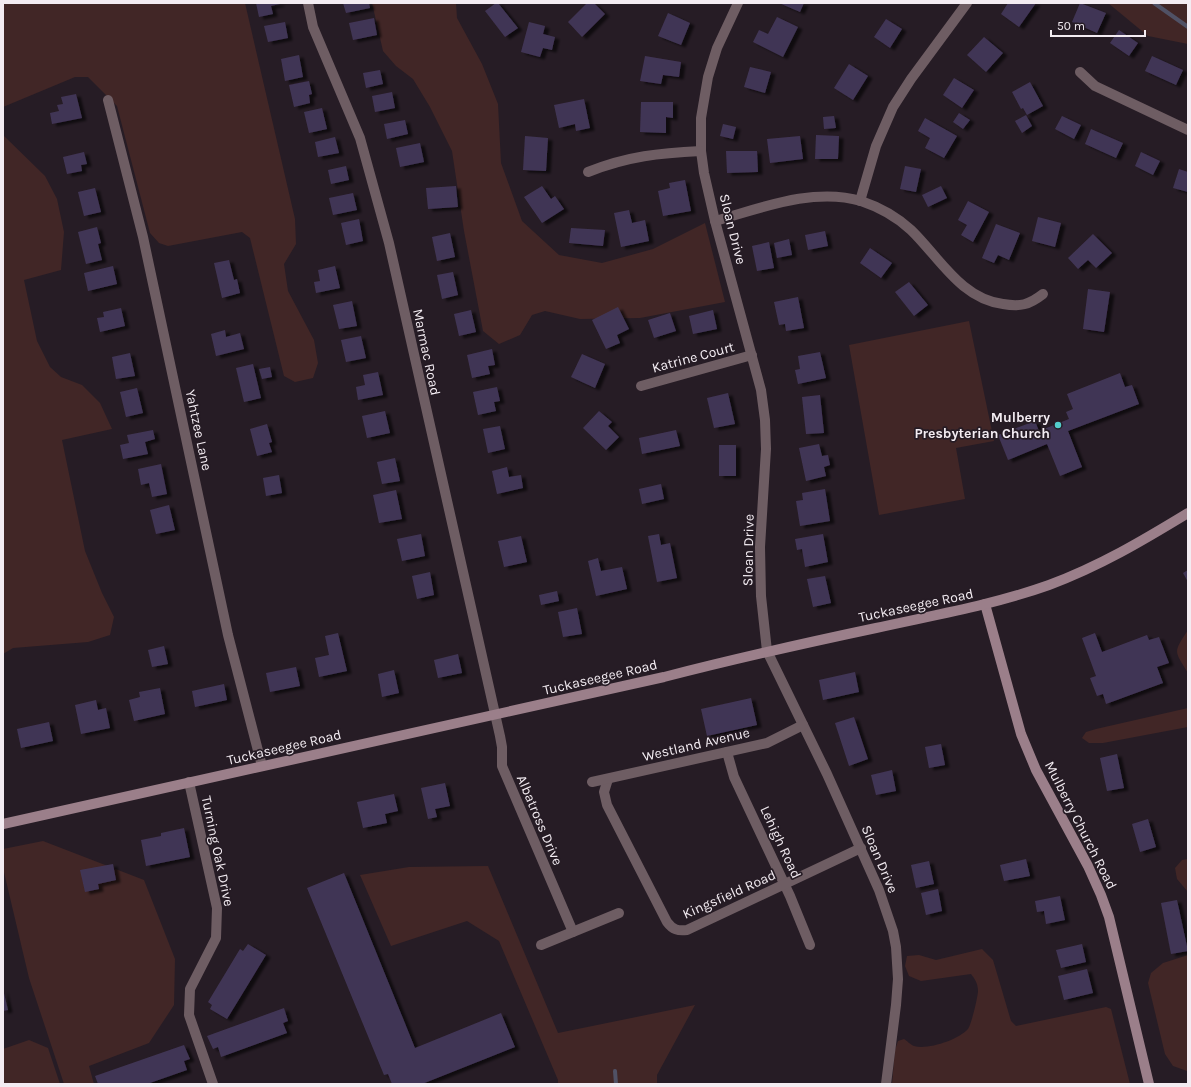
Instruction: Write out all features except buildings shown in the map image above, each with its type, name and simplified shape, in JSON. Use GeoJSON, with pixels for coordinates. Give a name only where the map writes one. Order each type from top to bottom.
{"type":"FeatureCollection","features":[{"type":"Feature","properties":{"kind":"street","name":"Marmac Road"},"geometry":{"type":"LineString","coordinates":[[308,3],[313,27],[360,138],[389,243],[494,715]]}},
{"type":"Feature","properties":{"kind":"street","name":"Sloan Drive"},"geometry":{"type":"LineString","coordinates":[[738,3],[717,48],[708,77],[701,118],[701,151],[704,173],[715,221],[761,390],[765,420],[766,449],[760,547],[761,596],[767,651],[804,725],[861,848],[879,890],[893,931],[896,947],[898,979],[886,1084]]}},
{"type":"Feature","properties":{"kind":"street"},"geometry":{"type":"LineString","coordinates":[[860,201],[879,140],[893,107],[911,79],[966,3]]}},
{"type":"Feature","properties":{"kind":"street"},"geometry":{"type":"LineString","coordinates":[[1080,72],[1095,86],[1188,130]]}},
{"type":"Feature","properties":{"kind":"street","name":"Yahtzee Lane"},"geometry":{"type":"LineString","coordinates":[[108,100],[143,237],[228,635],[262,766]]}},
{"type":"Feature","properties":{"kind":"street"},"geometry":{"type":"LineString","coordinates":[[588,172],[625,159],[652,154],[701,151]]}},
{"type":"Feature","properties":{"kind":"street"},"geometry":{"type":"LineString","coordinates":[[715,221],[800,198],[819,196],[844,197],[875,206],[910,228],[964,287],[981,298],[999,304],[1018,306],[1034,301],[1043,294]]}},
{"type":"Feature","properties":{"kind":"street","name":"Katrine Court"},"geometry":{"type":"LineString","coordinates":[[641,386],[752,355]]}},
{"type":"Feature","properties":{"kind":"street","name":"Tuckaseegee Road"},"geometry":{"type":"LineString","coordinates":[[3,824],[664,677],[767,651],[985,604],[1048,585],[1084,570],[1127,549],[1188,513]]}},
{"type":"Feature","properties":{"kind":"street","name":"Mulberry Church Road"},"geometry":{"type":"LineString","coordinates":[[985,604],[1021,734],[1036,770],[1088,866],[1104,902],[1109,917],[1149,1084]]}},
{"type":"Feature","properties":{"kind":"street","name":"Albatross Drive"},"geometry":{"type":"LineString","coordinates":[[494,715],[502,747],[502,766],[573,932]]}},
{"type":"Feature","properties":{"kind":"street","name":"Westland Avenue"},"geometry":{"type":"LineString","coordinates":[[592,782],[767,743],[804,725]]}},
{"type":"Feature","properties":{"kind":"street","name":"Lehigh Road"},"geometry":{"type":"LineString","coordinates":[[727,752],[734,777],[785,884],[810,945]]}},
{"type":"Feature","properties":{"kind":"street","name":"Kingsfield Road"},"geometry":{"type":"LineString","coordinates":[[608,778],[604,792],[607,805],[667,922],[674,929],[679,931],[687,930],[861,848]]}},
{"type":"Feature","properties":{"kind":"street","name":"Turning Oak Drive"},"geometry":{"type":"LineString","coordinates":[[189,782],[217,908],[216,938],[190,989],[189,995],[189,1015],[212,1084]]}},
{"type":"Feature","properties":{"kind":"street"},"geometry":{"type":"LineString","coordinates":[[541,946],[619,913]]}},
{"type":"Feature","properties":{"kind":"shaded area"},"geometry":{"type":"Polygon","coordinates":[[[3,3],[245,3],[295,219],[296,244],[284,264],[288,291],[314,340],[318,363],[313,378],[295,382],[284,376],[250,238],[242,232],[168,246],[159,243],[150,233],[117,106],[88,77],[75,77],[3,107],[3,3]]]}},
{"type":"Feature","properties":{"kind":"shaded area"},"geometry":{"type":"Polygon","coordinates":[[[372,3],[456,3],[457,18],[482,64],[498,104],[501,163],[522,221],[559,255],[602,263],[653,249],[705,223],[725,302],[640,318],[580,319],[545,311],[532,315],[520,335],[499,344],[483,331],[464,231],[452,151],[430,107],[413,79],[396,66],[383,51],[372,3]]]}},
{"type":"Feature","properties":{"kind":"shaded area"},"geometry":{"type":"Polygon","coordinates":[[[1108,3],[1188,3],[1188,44],[1148,36],[1108,3]]]}},
{"type":"Feature","properties":{"kind":"shaded area"},"geometry":{"type":"Polygon","coordinates":[[[3,135],[45,176],[57,199],[64,232],[61,270],[24,280],[37,341],[50,367],[61,377],[82,385],[100,403],[112,429],[62,440],[85,551],[102,593],[114,617],[110,635],[88,642],[13,648],[3,654],[3,135]]]}},
{"type":"Feature","properties":{"kind":"shaded area"},"geometry":{"type":"Polygon","coordinates":[[[969,321],[994,441],[956,448],[965,499],[879,515],[849,345],[969,321]]]}},
{"type":"Feature","properties":{"kind":"shaded area"},"geometry":{"type":"Polygon","coordinates":[[[1188,630],[1188,673],[1177,652],[1180,643],[1188,630]]]}},
{"type":"Feature","properties":{"kind":"shaded area"},"geometry":{"type":"Polygon","coordinates":[[[1188,708],[1188,727],[1103,743],[1089,743],[1082,738],[1086,732],[1096,729],[1188,708]]]}},
{"type":"Feature","properties":{"kind":"shaded area"},"geometry":{"type":"Polygon","coordinates":[[[43,841],[144,880],[175,959],[174,1005],[149,1043],[89,1066],[94,1084],[64,1084],[29,978],[3,868],[3,849],[43,841]]]}},
{"type":"Feature","properties":{"kind":"shaded area"},"geometry":{"type":"Polygon","coordinates":[[[1188,859],[1188,892],[1177,879],[1175,868],[1182,860],[1188,859]]]}},
{"type":"Feature","properties":{"kind":"shaded area"},"geometry":{"type":"Polygon","coordinates":[[[488,866],[558,1033],[695,1005],[657,1075],[657,1084],[558,1084],[558,1080],[499,941],[467,921],[391,946],[360,875],[409,867],[488,866]]]}},
{"type":"Feature","properties":{"kind":"shaded area"},"geometry":{"type":"Polygon","coordinates":[[[982,949],[993,960],[1011,1021],[1016,1026],[1106,1007],[1111,1009],[1130,1084],[892,1084],[895,1050],[898,1041],[904,1039],[914,1046],[927,1047],[957,1037],[969,1027],[978,994],[977,984],[971,974],[921,981],[909,976],[905,966],[907,956],[919,955],[936,960],[982,949]]]}},
{"type":"Feature","properties":{"kind":"shaded area"},"geometry":{"type":"Polygon","coordinates":[[[1188,955],[1187,1071],[1173,1066],[1165,1054],[1148,983],[1151,973],[1163,963],[1188,955]]]}},
{"type":"Feature","properties":{"kind":"shaded area"},"geometry":{"type":"Polygon","coordinates":[[[29,1040],[48,1048],[60,1084],[3,1084],[3,1049],[29,1040]]]}},
{"type":"Feature","properties":{"kind":"waterway"},"geometry":{"type":"LineString","coordinates":[[1154,3],[1188,27]]}},
{"type":"Feature","properties":{"kind":"waterway"},"geometry":{"type":"LineString","coordinates":[[615,1071],[616,1084]]}},
{"type":"Feature","properties":{"kind":"place","name":"Mulberry Presbyterian Church"},"geometry":{"type":"Point","coordinates":[1058,425]}}]}
